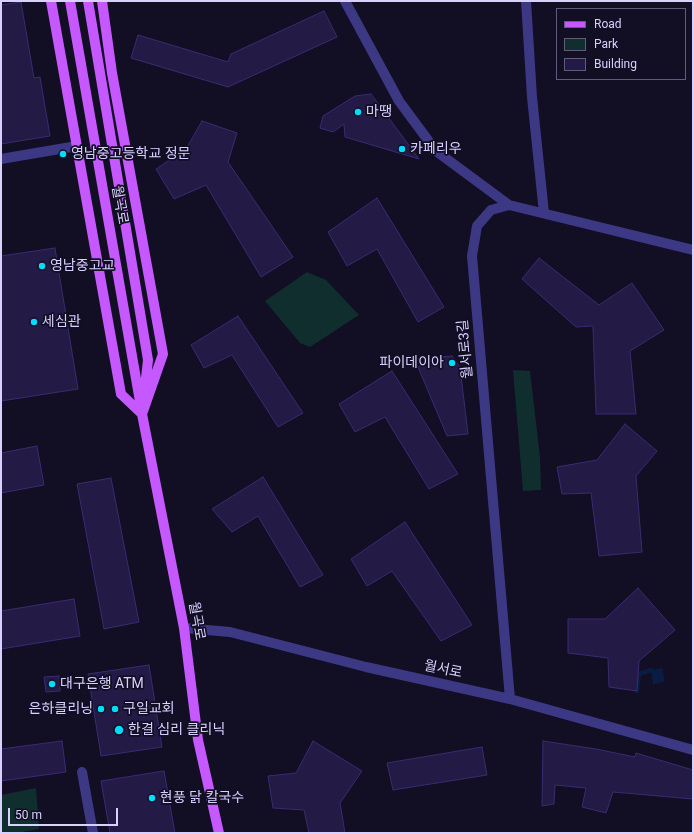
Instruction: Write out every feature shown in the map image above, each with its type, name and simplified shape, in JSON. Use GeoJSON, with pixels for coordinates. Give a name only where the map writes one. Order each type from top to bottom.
{"type":"FeatureCollection","features":[{"type":"Feature","properties":{"kind":"main road"},"geometry":{"type":"LineString","coordinates":[[51,1],[121,394],[142,414],[163,354],[112,73],[102,1]]}},
{"type":"Feature","properties":{"kind":"main road","name":"월곡로"},"geometry":{"type":"LineString","coordinates":[[70,1],[142,414],[184,628],[198,740],[219,833]]}},
{"type":"Feature","properties":{"kind":"main road","name":"월곡로"},"geometry":{"type":"LineString","coordinates":[[88,1],[148,360],[142,414]]}},
{"type":"Feature","properties":{"kind":"street"},"geometry":{"type":"LineString","coordinates":[[345,1],[399,101],[436,151],[509,205],[693,250]]}},
{"type":"Feature","properties":{"kind":"street"},"geometry":{"type":"LineString","coordinates":[[526,1],[532,97],[544,213]]}},
{"type":"Feature","properties":{"kind":"street"},"geometry":{"type":"LineString","coordinates":[[1,160],[77,146]]}},
{"type":"Feature","properties":{"kind":"street","name":"월서로3길"},"geometry":{"type":"LineString","coordinates":[[509,205],[491,210],[477,226],[472,256],[510,699]]}},
{"type":"Feature","properties":{"kind":"street","name":"월서로"},"geometry":{"type":"LineString","coordinates":[[184,628],[230,632],[366,667],[510,699],[693,750]]}},
{"type":"Feature","properties":{"kind":"street"},"geometry":{"type":"LineString","coordinates":[[82,772],[93,833]]}},
{"type":"Feature","properties":{"kind":"green space"},"geometry":{"type":"Polygon","coordinates":[[[307,272],[326,280],[359,315],[310,347],[300,343],[265,301],[307,272]]]}},
{"type":"Feature","properties":{"kind":"green space"},"geometry":{"type":"Polygon","coordinates":[[[513,370],[530,371],[540,457],[541,490],[523,491],[513,370]]]}},
{"type":"Feature","properties":{"kind":"green space"},"geometry":{"type":"Polygon","coordinates":[[[36,788],[39,829],[16,833],[1,833],[1,795],[36,788]]]}},
{"type":"Feature","properties":{"kind":"water"},"geometry":{"type":"Polygon","coordinates":[[[662,668],[665,681],[653,685],[651,670],[662,668]]]}},
{"type":"Feature","properties":{"kind":"building"},"geometry":{"type":"Polygon","coordinates":[[[21,2],[34,78],[40,77],[50,136],[1,144],[1,5],[21,2]]]}},
{"type":"Feature","properties":{"kind":"building"},"geometry":{"type":"Polygon","coordinates":[[[324,11],[337,37],[228,87],[131,58],[138,35],[228,62],[231,54],[324,11]]]}},
{"type":"Feature","properties":{"kind":"building"},"geometry":{"type":"Polygon","coordinates":[[[371,94],[419,159],[345,137],[344,124],[333,132],[320,128],[323,116],[355,96],[371,94]]]}},
{"type":"Feature","properties":{"kind":"building"},"geometry":{"type":"Polygon","coordinates":[[[202,121],[237,133],[228,162],[293,257],[261,277],[206,185],[174,199],[156,169],[186,149],[202,121]]]}},
{"type":"Feature","properties":{"kind":"building"},"geometry":{"type":"Polygon","coordinates":[[[377,198],[444,307],[418,322],[377,249],[347,266],[328,232],[377,198]]]}},
{"type":"Feature","properties":{"kind":"building","name":"세심관"},"geometry":{"type":"Polygon","coordinates":[[[55,248],[78,389],[1,401],[1,256],[55,248]]]}},
{"type":"Feature","properties":{"kind":"building"},"geometry":{"type":"Polygon","coordinates":[[[539,258],[599,305],[632,283],[664,330],[630,351],[636,414],[596,414],[593,326],[576,327],[522,279],[539,258]]]}},
{"type":"Feature","properties":{"kind":"building"},"geometry":{"type":"Polygon","coordinates":[[[238,316],[303,413],[278,427],[232,355],[204,368],[191,345],[238,316]]]}},
{"type":"Feature","properties":{"kind":"building"},"geometry":{"type":"Polygon","coordinates":[[[452,356],[460,367],[468,434],[447,436],[418,367],[430,358],[452,356]]]}},
{"type":"Feature","properties":{"kind":"building"},"geometry":{"type":"Polygon","coordinates":[[[392,371],[458,474],[429,489],[385,417],[355,432],[339,404],[392,371]]]}},
{"type":"Feature","properties":{"kind":"building"},"geometry":{"type":"Polygon","coordinates":[[[625,424],[657,451],[636,476],[642,552],[599,556],[591,493],[562,494],[557,467],[597,460],[625,424]]]}},
{"type":"Feature","properties":{"kind":"building"},"geometry":{"type":"Polygon","coordinates":[[[37,446],[44,485],[1,493],[1,453],[37,446]]]}},
{"type":"Feature","properties":{"kind":"building"},"geometry":{"type":"Polygon","coordinates":[[[263,477],[323,575],[300,587],[258,516],[232,532],[212,509],[263,477]]]}},
{"type":"Feature","properties":{"kind":"building"},"geometry":{"type":"Polygon","coordinates":[[[111,478],[139,622],[104,629],[77,484],[111,478]]]}},
{"type":"Feature","properties":{"kind":"building"},"geometry":{"type":"Polygon","coordinates":[[[405,522],[472,625],[441,641],[392,571],[367,586],[351,559],[405,522]]]}},
{"type":"Feature","properties":{"kind":"building"},"geometry":{"type":"Polygon","coordinates":[[[638,588],[675,630],[639,661],[637,691],[609,687],[608,658],[568,653],[568,619],[605,619],[638,588]]]}},
{"type":"Feature","properties":{"kind":"building"},"geometry":{"type":"Polygon","coordinates":[[[74,599],[80,636],[1,649],[1,611],[74,599]]]}},
{"type":"Feature","properties":{"kind":"building"},"geometry":{"type":"Polygon","coordinates":[[[149,665],[162,747],[101,756],[88,674],[149,665]]]}},
{"type":"Feature","properties":{"kind":"building","name":"대구은행 ATM"},"geometry":{"type":"Polygon","coordinates":[[[59,676],[60,691],[46,692],[44,677],[59,676]]]}},
{"type":"Feature","properties":{"kind":"building"},"geometry":{"type":"Polygon","coordinates":[[[62,741],[66,772],[1,781],[1,749],[62,741]]]}},
{"type":"Feature","properties":{"kind":"building"},"geometry":{"type":"Polygon","coordinates":[[[313,741],[362,771],[340,803],[345,833],[309,833],[304,810],[273,808],[268,776],[296,773],[313,741]]]}},
{"type":"Feature","properties":{"kind":"building"},"geometry":{"type":"Polygon","coordinates":[[[543,741],[635,757],[636,753],[693,770],[693,799],[613,792],[606,813],[582,807],[586,788],[555,785],[554,804],[542,806],[543,741]]]}},
{"type":"Feature","properties":{"kind":"building"},"geometry":{"type":"Polygon","coordinates":[[[482,747],[487,775],[393,790],[387,763],[482,747]]]}},
{"type":"Feature","properties":{"kind":"building"},"geometry":{"type":"Polygon","coordinates":[[[164,771],[175,833],[110,833],[101,781],[164,771]]]}},
{"type":"Feature","properties":{"kind":"waterway"},"geometry":{"type":"LineString","coordinates":[[637,691],[639,674],[651,670]]}},
{"type":"Feature","properties":{"kind":"place","name":"마땡"},"geometry":{"type":"Point","coordinates":[358,112]}},
{"type":"Feature","properties":{"kind":"place","name":"카페리우"},"geometry":{"type":"Point","coordinates":[402,149]}},
{"type":"Feature","properties":{"kind":"place","name":"영남중고등학교 정문"},"geometry":{"type":"Point","coordinates":[63,154]}},
{"type":"Feature","properties":{"kind":"place","name":"영남중고교"},"geometry":{"type":"Point","coordinates":[42,266]}},
{"type":"Feature","properties":{"kind":"place","name":"세심관"},"geometry":{"type":"Point","coordinates":[34,322]}},
{"type":"Feature","properties":{"kind":"place","name":"파이데이아"},"geometry":{"type":"Point","coordinates":[452,363]}},
{"type":"Feature","properties":{"kind":"place","name":"대구은행 ATM"},"geometry":{"type":"Point","coordinates":[52,684]}},
{"type":"Feature","properties":{"kind":"place","name":"은하클리닝"},"geometry":{"type":"Point","coordinates":[101,709]}},
{"type":"Feature","properties":{"kind":"place","name":"구일교회"},"geometry":{"type":"Point","coordinates":[115,709]}},
{"type":"Feature","properties":{"kind":"place","name":"한결 심리 클리닉"},"geometry":{"type":"Point","coordinates":[119,730]}},
{"type":"Feature","properties":{"kind":"place","name":"현풍 닭 칼국수"},"geometry":{"type":"Point","coordinates":[152,798]}}]}
